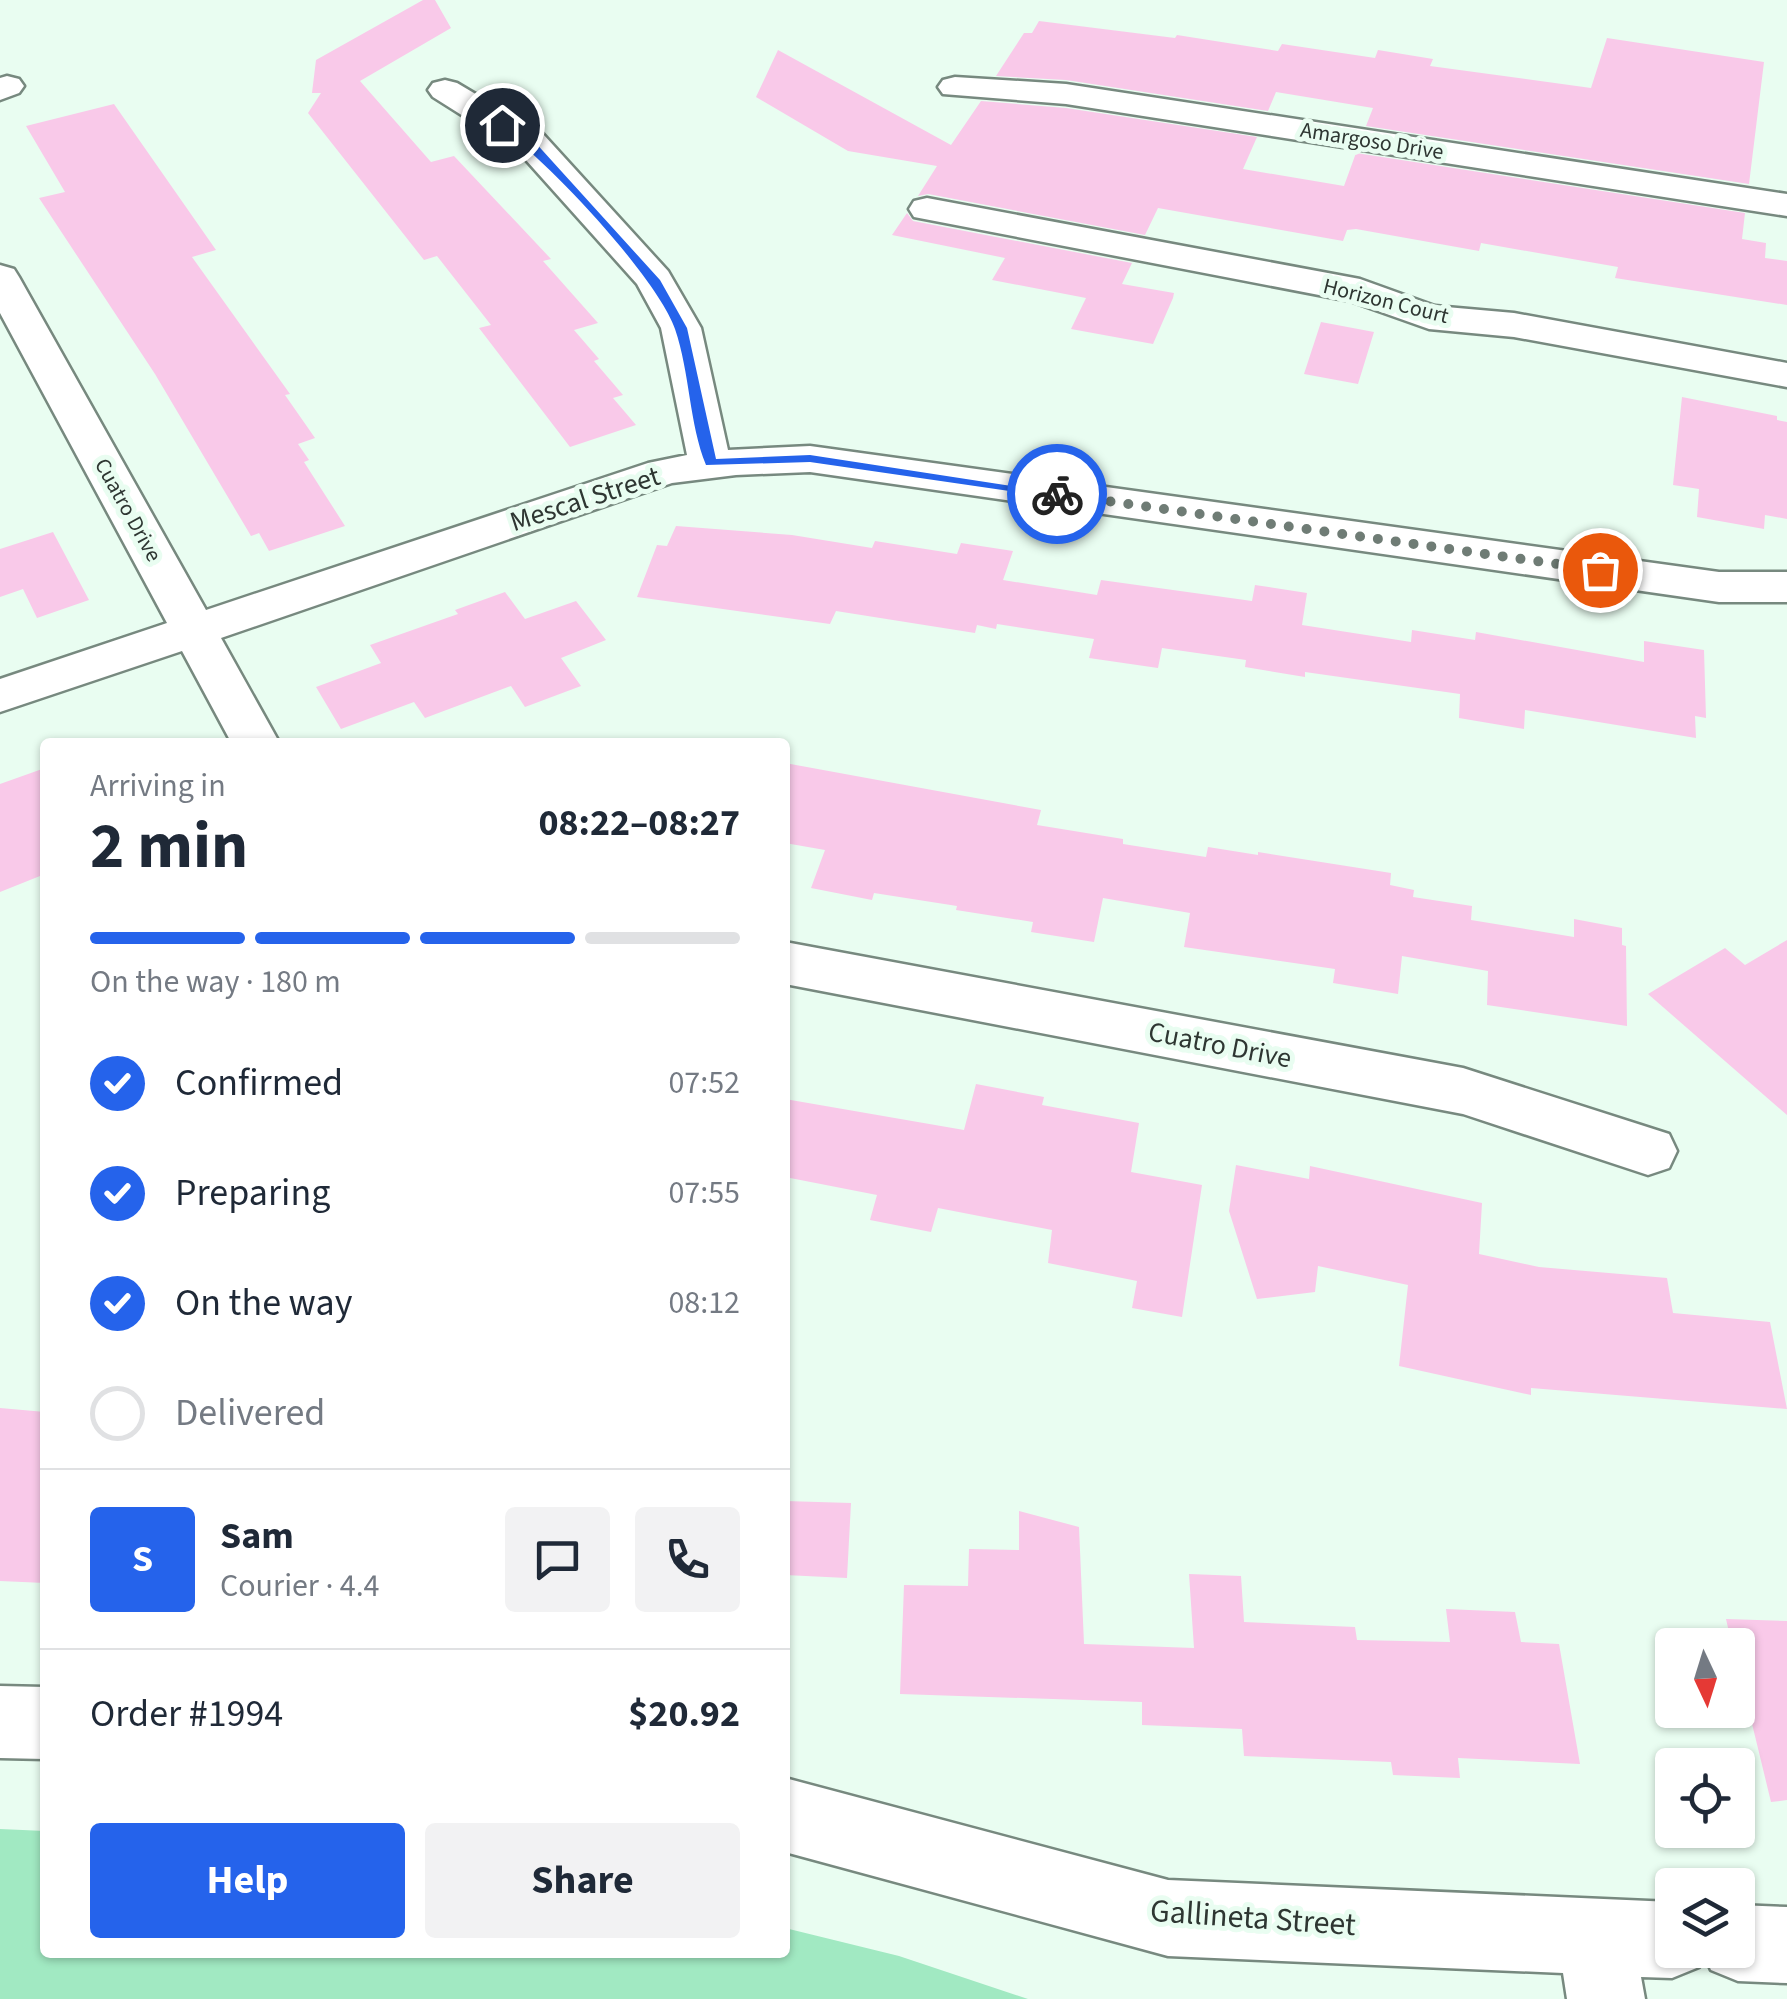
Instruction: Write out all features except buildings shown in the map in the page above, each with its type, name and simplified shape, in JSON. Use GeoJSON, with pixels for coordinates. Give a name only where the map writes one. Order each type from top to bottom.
{"type":"FeatureCollection","features":[{"type":"Feature","properties":{"kind":"street","name":"Amargoso Drive"},"geometry":{"type":"LineString","coordinates":[[955,87],[1066,94],[1787,205]]}},
{"type":"Feature","properties":{"kind":"street"},"geometry":{"type":"LineString","coordinates":[[445,90],[530,142],[654,280],[681,328],[710,463]]}},
{"type":"Feature","properties":{"kind":"street","name":"Horizon Court"},"geometry":{"type":"LineString","coordinates":[[928,209],[1360,291],[1429,317],[1514,325],[1787,375]]}},
{"type":"Feature","properties":{"kind":"street","name":"Cuatro Drive"},"geometry":{"type":"LineString","coordinates":[[6,303],[253,738]]}},
{"type":"Feature","properties":{"kind":"street","name":"Mescal Street"},"geometry":{"type":"LineString","coordinates":[[0,696],[664,472],[710,463],[810,458],[1719,588],[1787,587]]}},
{"type":"Feature","properties":{"kind":"street","name":"Cuatro Drive"},"geometry":{"type":"LineString","coordinates":[[790,965],[1463,1091],[1648,1151]]}},
{"type":"Feature","properties":{"kind":"street"},"geometry":{"type":"LineString","coordinates":[[0,1722],[40,1723]]}},
{"type":"Feature","properties":{"kind":"street","name":"Gallineta Street"},"geometry":{"type":"LineString","coordinates":[[790,1816],[1168,1918],[1601,1968],[1655,1947]]}},
{"type":"Feature","properties":{"kind":"street"},"geometry":{"type":"LineString","coordinates":[[1755,1944],[1787,1945]]}},
{"type":"Feature","properties":{"kind":"green space"},"geometry":{"type":"Polygon","coordinates":[[[0,1829],[40,1831],[40,1958],[790,1958],[790,1929],[899,1956],[1028,1999],[0,1999],[0,1829]]]}},
{"type":"Feature","properties":{"kind":"way so far"},"geometry":{"type":"LineString","coordinates":[[1057,494],[1600,570]]}},
{"type":"Feature","properties":{"kind":"route"},"geometry":{"type":"LineString","coordinates":[[502,125],[530,142],[654,280],[681,328],[710,463],[810,458],[1057,494]]}}]}
